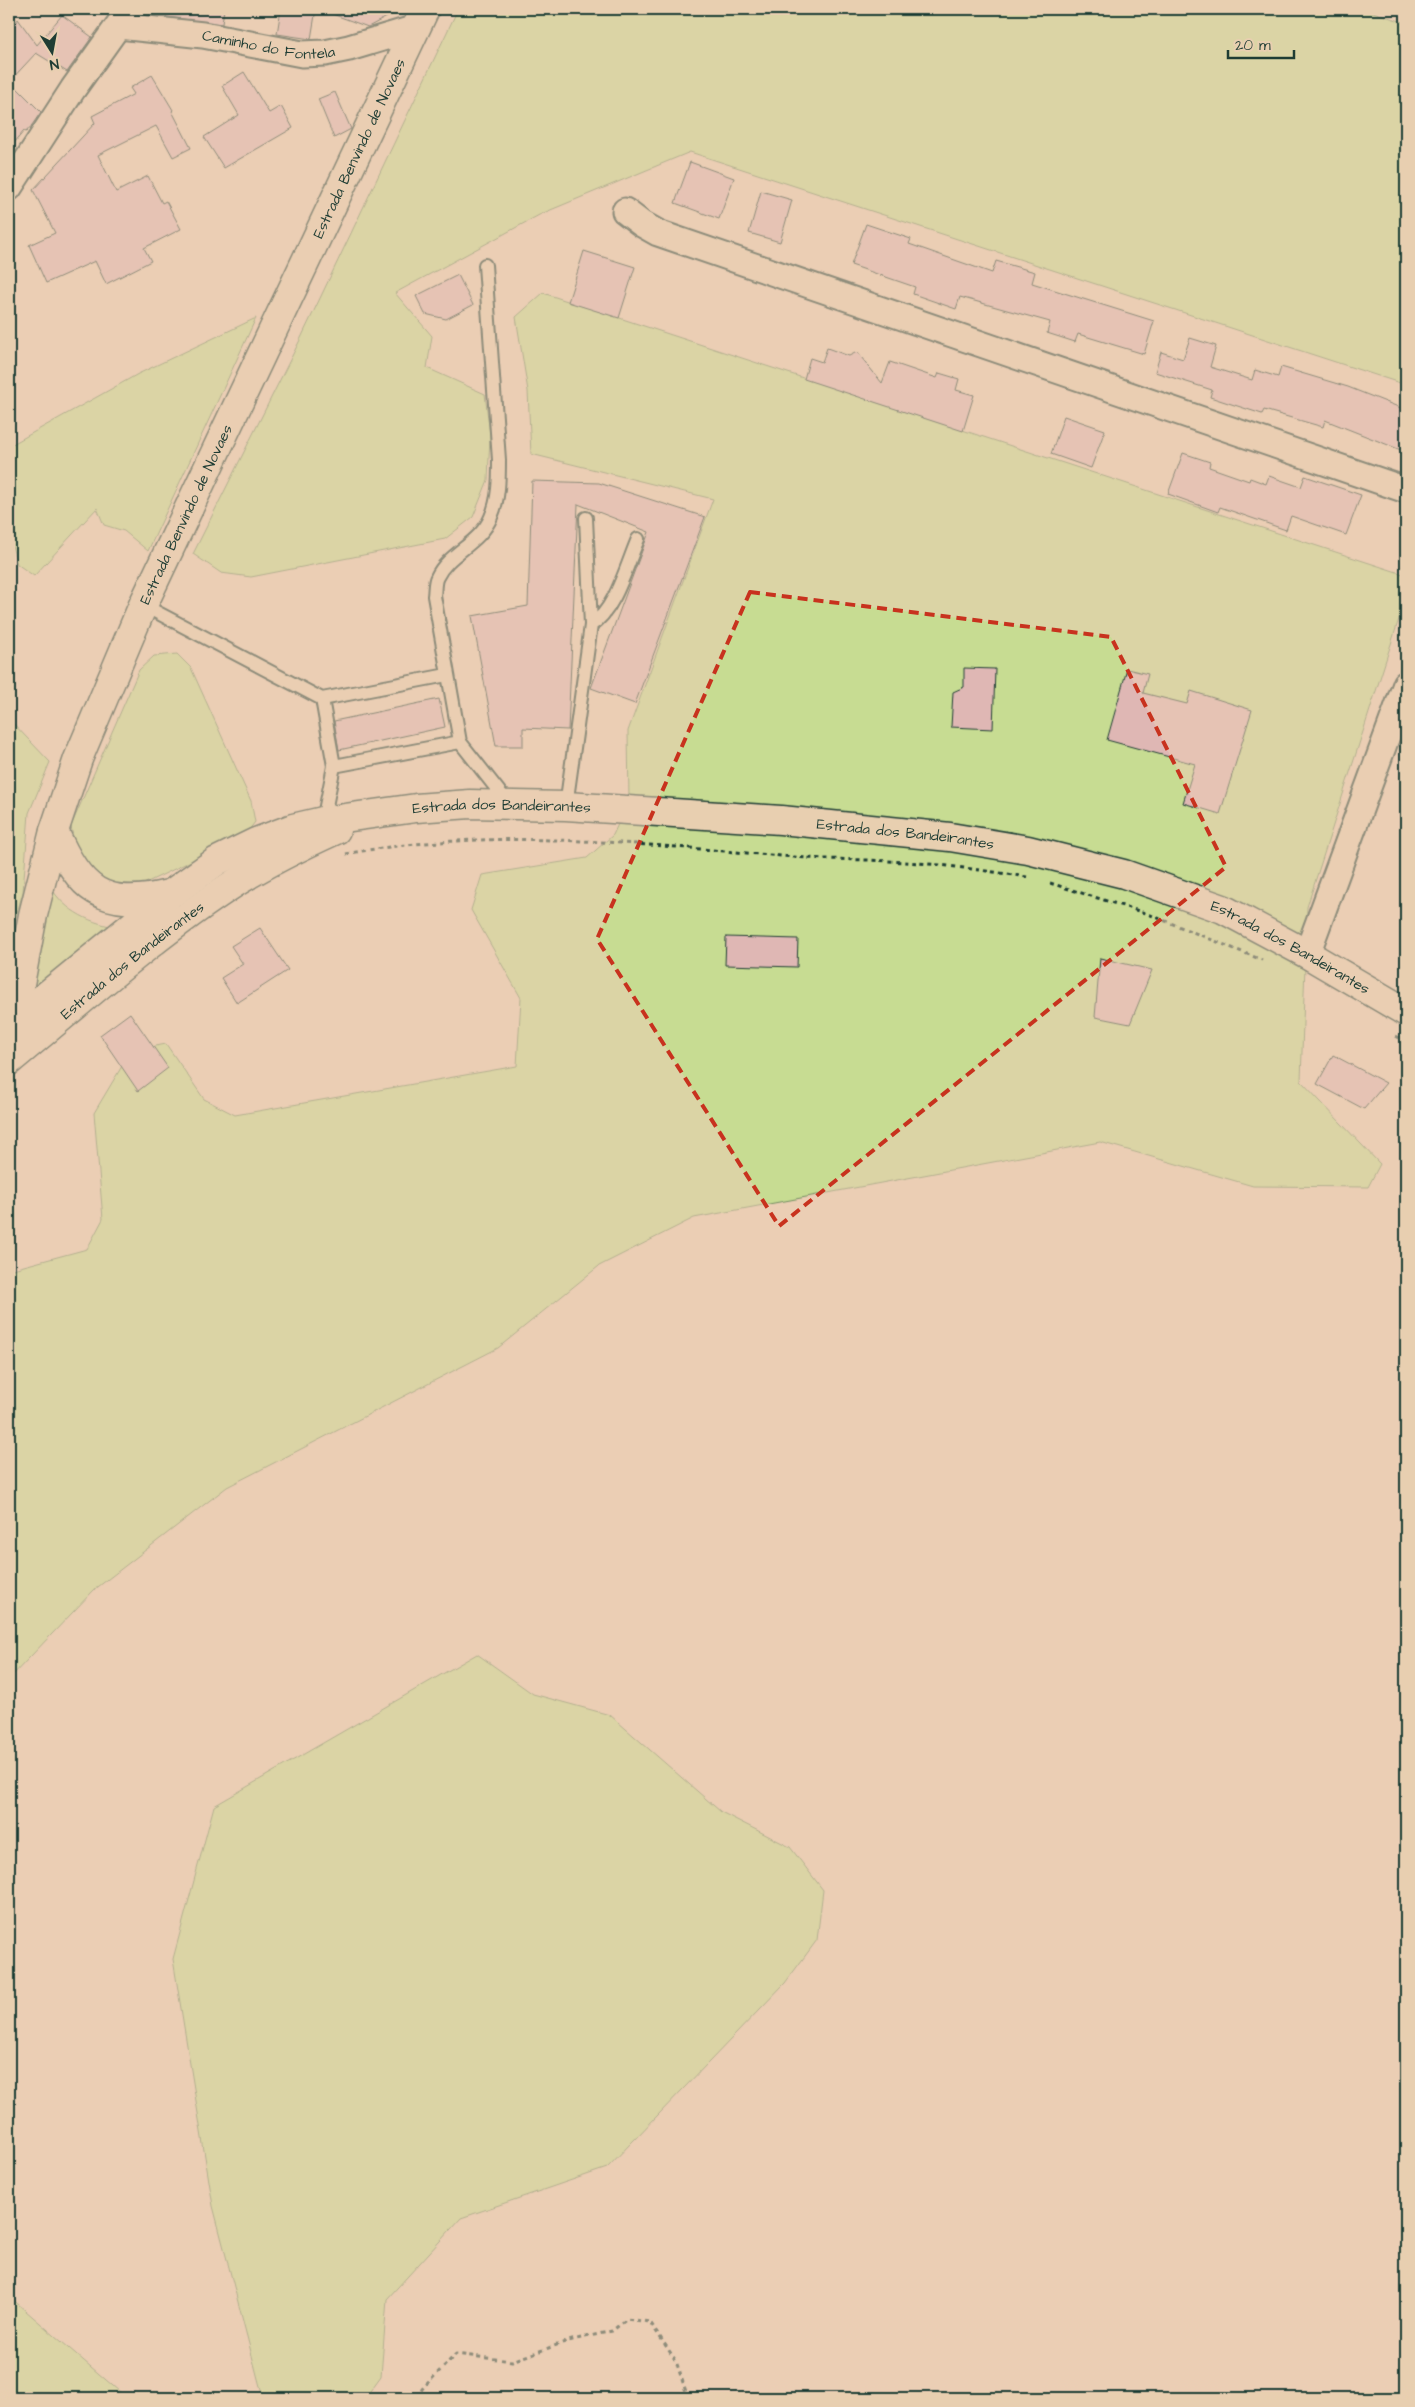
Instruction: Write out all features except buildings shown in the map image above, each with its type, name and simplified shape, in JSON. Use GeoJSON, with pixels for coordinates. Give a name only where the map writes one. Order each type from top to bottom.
{"type":"FeatureCollection","features":[{"type":"Feature","properties":{"kind":"main road","name":"Estrada Benvindo de Novaes"},"geometry":{"type":"LineString","coordinates":[[10,1030],[33,915],[54,831],[78,758],[143,605],[420,18]]}},
{"type":"Feature","properties":{"kind":"main road","name":"Estrada dos Bandeirantes"},"geometry":{"type":"LineString","coordinates":[[10,1030],[172,893],[217,861],[256,842],[293,828],[323,820],[416,808],[508,803],[781,820],[950,837],[1028,850],[1124,874],[1223,909],[1307,954],[1399,1022]]}},
{"type":"Feature","properties":{"kind":"main road","name":"Estrada dos Bandeirantes"},"geometry":{"type":"LineString","coordinates":[[9,1061],[182,920],[239,881],[289,851],[369,815]]}},
{"type":"Feature","properties":{"kind":"main road"},"geometry":{"type":"LineString","coordinates":[[54,831],[76,874],[86,885],[103,895],[122,900],[142,900],[172,893]]}},
{"type":"Feature","properties":{"kind":"street","name":"Caminho do Fontela"},"geometry":{"type":"LineString","coordinates":[[9,188],[73,90],[124,17],[302,54],[325,53],[349,48],[420,18]]}},
{"type":"Feature","properties":{"kind":"street"},"geometry":{"type":"LineString","coordinates":[[625,211],[642,224],[658,232],[1406,490]]}},
{"type":"Feature","properties":{"kind":"street"},"geometry":{"type":"LineString","coordinates":[[1307,954],[1402,712],[1406,684]]}},
{"type":"Feature","properties":{"kind":"lane"},"geometry":{"type":"LineString","coordinates":[[485,266],[499,460],[498,489],[491,518],[474,542],[446,564],[436,578],[434,596],[460,742],[508,803]]}},
{"type":"Feature","properties":{"kind":"lane"},"geometry":{"type":"LineString","coordinates":[[566,806],[591,624],[586,518]]}},
{"type":"Feature","properties":{"kind":"lane"},"geometry":{"type":"LineString","coordinates":[[591,624],[601,619],[609,606],[638,539]]}},
{"type":"Feature","properties":{"kind":"lane"},"geometry":{"type":"LineString","coordinates":[[143,605],[322,699],[448,675]]}},
{"type":"Feature","properties":{"kind":"lane"},"geometry":{"type":"LineString","coordinates":[[322,699],[334,766],[323,820]]}},
{"type":"Feature","properties":{"kind":"lane"},"geometry":{"type":"LineString","coordinates":[[334,766],[460,742]]}},
{"type":"Feature","properties":{"kind":"path"},"geometry":{"type":"LineString","coordinates":[[336,856],[381,847],[496,838],[672,847],[839,861],[888,861],[1028,878]]}},
{"type":"Feature","properties":{"kind":"path"},"geometry":{"type":"LineString","coordinates":[[1046,882],[1148,914],[1266,962]]}},
{"type":"Feature","properties":{"kind":"path"},"geometry":{"type":"LineString","coordinates":[[1399,1022],[1406,1042]]}},
{"type":"Feature","properties":{"kind":"path"},"geometry":{"type":"LineString","coordinates":[[418,2398],[422,2389],[456,2354],[512,2361],[568,2341],[612,2332],[626,2319],[650,2322],[676,2362],[688,2398]]}},
{"type":"Feature","properties":{"kind":"highlighted area"},"geometry":{"type":"Polygon","coordinates":[[[750,592],[1111,637],[1226,867],[779,1226],[597,939],[750,592]]]}},
{"type":"Feature","properties":{"kind":"green space"},"geometry":{"type":"Polygon","coordinates":[[[458,9],[1364,9],[1406,23],[1406,385],[690,152],[541,214],[395,293],[432,336],[427,368],[485,394],[490,435],[488,480],[473,517],[445,539],[251,577],[221,573],[193,554],[302,336],[458,9]]]}},
{"type":"Feature","properties":{"kind":"green space"},"geometry":{"type":"Polygon","coordinates":[[[543,293],[1406,575],[1406,597],[1307,907],[1301,1081],[1380,1164],[1368,1187],[1253,1186],[1100,1142],[694,1218],[599,1266],[498,1348],[227,1487],[94,1590],[9,1679],[9,1270],[87,1249],[103,1219],[94,1113],[131,1051],[166,1044],[204,1099],[235,1115],[517,1066],[521,998],[471,910],[482,875],[587,858],[613,835],[629,800],[628,731],[713,499],[531,454],[528,391],[516,317],[543,293]]]}},
{"type":"Feature","properties":{"kind":"green space"},"geometry":{"type":"Polygon","coordinates":[[[256,318],[148,551],[124,531],[104,525],[97,508],[34,576],[17,564],[9,535],[9,446],[138,374],[256,318]]]}},
{"type":"Feature","properties":{"kind":"green space"},"geometry":{"type":"Polygon","coordinates":[[[177,654],[191,668],[251,801],[255,822],[245,835],[131,890],[106,888],[77,859],[71,826],[139,670],[154,656],[177,654]]]}},
{"type":"Feature","properties":{"kind":"green space"},"geometry":{"type":"Polygon","coordinates":[[[9,719],[50,762],[29,813],[23,892],[9,940],[9,719]]]}},
{"type":"Feature","properties":{"kind":"green space"},"geometry":{"type":"Polygon","coordinates":[[[50,886],[71,910],[90,920],[121,928],[25,1003],[50,886]]]}},
{"type":"Feature","properties":{"kind":"green space"},"geometry":{"type":"Polygon","coordinates":[[[477,1654],[533,1694],[610,1715],[721,1812],[790,1847],[823,1890],[817,1940],[785,1983],[607,2168],[461,2218],[387,2299],[381,2376],[365,2398],[263,2398],[213,2206],[173,1959],[214,1806],[477,1654]]]}},
{"type":"Feature","properties":{"kind":"green space"},"geometry":{"type":"Polygon","coordinates":[[[9,2296],[11,2298],[127,2398],[9,2398],[9,2296]]]}}]}
